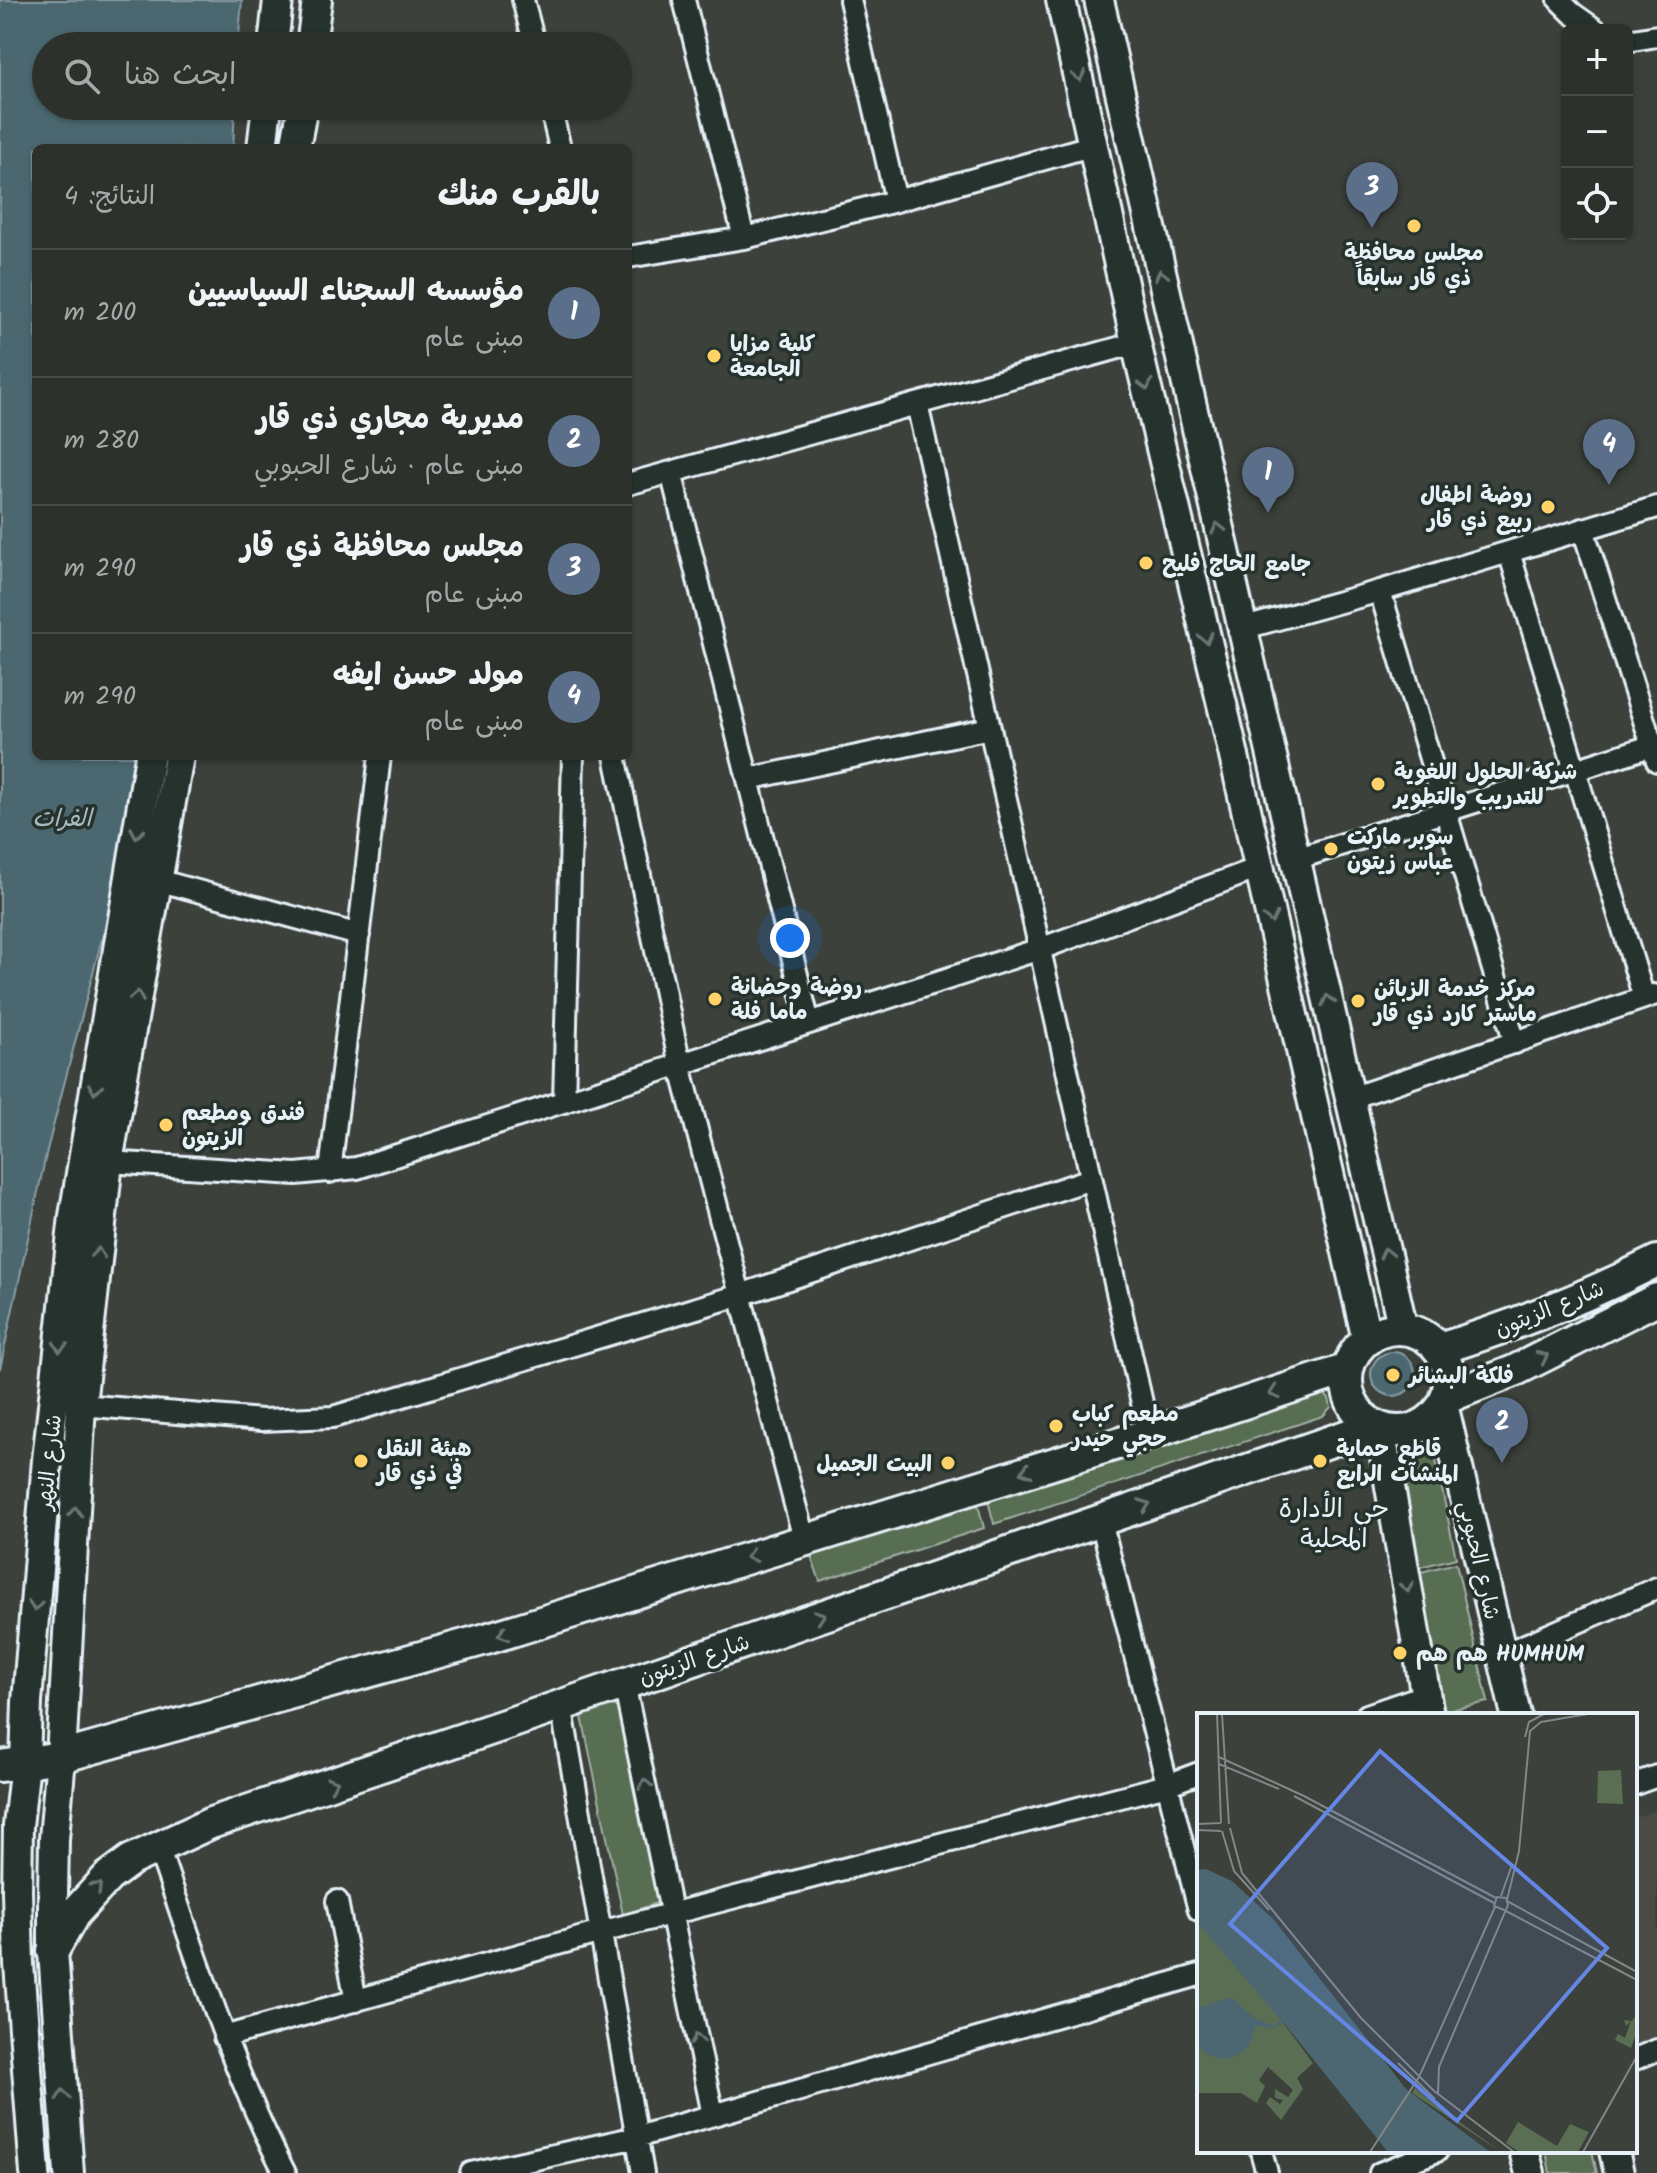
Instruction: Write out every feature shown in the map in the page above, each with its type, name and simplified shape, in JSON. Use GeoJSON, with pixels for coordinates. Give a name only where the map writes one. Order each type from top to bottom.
{"type":"FeatureCollection","features":[{"type":"Feature","properties":{"kind":"main road"},"geometry":{"type":"LineString","coordinates":[[275,32],[278,0]]}},
{"type":"Feature","properties":{"kind":"main road"},"geometry":{"type":"LineString","coordinates":[[313,32],[317,0]]}},
{"type":"Feature","properties":{"kind":"main road"},"geometry":{"type":"LineString","coordinates":[[1061,0],[1136,343],[1367,1340]]}},
{"type":"Feature","properties":{"kind":"main road"},"geometry":{"type":"LineString","coordinates":[[1099,0],[1403,1329]]}},
{"type":"Feature","properties":{"kind":"main road"},"geometry":{"type":"LineString","coordinates":[[262,144],[265,120]]}},
{"type":"Feature","properties":{"kind":"main road"},"geometry":{"type":"LineString","coordinates":[[296,144],[300,120]]}},
{"type":"Feature","properties":{"kind":"main road"},"geometry":{"type":"LineString","coordinates":[[1226,721],[1263,713]]}},
{"type":"Feature","properties":{"kind":"main road","name":"شارع النهر"},"geometry":{"type":"LineString","coordinates":[[35,2173],[19,1964],[18,1826],[12,1764],[27,1702],[47,1460],[74,1216],[149,760]]}},
{"type":"Feature","properties":{"kind":"main road","name":"شارع النهر"},"geometry":{"type":"LineString","coordinates":[[69,2173],[53,1951],[54,1839],[81,1405],[108,1162],[178,760]]}},
{"type":"Feature","properties":{"kind":"main road","name":"شارع الزيتون"},"geometry":{"type":"LineString","coordinates":[[1439,1349],[1502,1329],[1657,1261]]}},
{"type":"Feature","properties":{"kind":"main road","name":"شارع الزيتون"},"geometry":{"type":"LineString","coordinates":[[1445,1401],[1514,1371],[1657,1299]]}},
{"type":"Feature","properties":{"kind":"main road"},"geometry":{"type":"LineString","coordinates":[[1403,1329],[1428,1339],[1439,1349],[1447,1365],[1449,1382],[1445,1401],[1434,1417],[1409,1430],[1394,1431],[1377,1427],[1362,1416],[1352,1402],[1347,1386],[1348,1369],[1358,1348],[1367,1340],[1390,1330],[1403,1329]]}},
{"type":"Feature","properties":{"kind":"main road"},"geometry":{"type":"LineString","coordinates":[[12,1764],[61,1757],[486,1639],[1149,1434],[1348,1369]]}},
{"type":"Feature","properties":{"kind":"main road","name":"شارع الحبوبي"},"geometry":{"type":"LineString","coordinates":[[1445,1401],[1516,1713]]}},
{"type":"Feature","properties":{"kind":"main road"},"geometry":{"type":"LineString","coordinates":[[1377,1427],[1427,1705]]}},
{"type":"Feature","properties":{"kind":"main road","name":"شارع الزيتون"},"geometry":{"type":"LineString","coordinates":[[53,1951],[74,1914],[94,1889],[131,1860],[211,1823],[1377,1427]]}},
{"type":"Feature","properties":{"kind":"main road"},"geometry":{"type":"LineString","coordinates":[[1525,2153],[1530,2173]]}},
{"type":"Feature","properties":{"kind":"main road"},"geometry":{"type":"LineString","coordinates":[[1614,2153],[1619,2173]]}},
{"type":"Feature","properties":{"kind":"street"},"geometry":{"type":"LineString","coordinates":[[523,0],[531,32]]}},
{"type":"Feature","properties":{"kind":"street"},"geometry":{"type":"LineString","coordinates":[[684,0],[744,238]]}},
{"type":"Feature","properties":{"kind":"street"},"geometry":{"type":"LineString","coordinates":[[850,0],[896,201]]}},
{"type":"Feature","properties":{"kind":"street"},"geometry":{"type":"LineString","coordinates":[[1559,0],[1588,24]]}},
{"type":"Feature","properties":{"kind":"street"},"geometry":{"type":"LineString","coordinates":[[1633,40],[1657,36]]}},
{"type":"Feature","properties":{"kind":"street"},"geometry":{"type":"LineString","coordinates":[[553,120],[559,144]]}},
{"type":"Feature","properties":{"kind":"street"},"geometry":{"type":"LineString","coordinates":[[632,256],[744,238],[896,201],[1094,145]]}},
{"type":"Feature","properties":{"kind":"street"},"geometry":{"type":"LineString","coordinates":[[632,483],[1136,343]]}},
{"type":"Feature","properties":{"kind":"street"},"geometry":{"type":"LineString","coordinates":[[917,404],[1149,1434]]}},
{"type":"Feature","properties":{"kind":"street"},"geometry":{"type":"LineString","coordinates":[[671,472],[809,1023]]}},
{"type":"Feature","properties":{"kind":"street"},"geometry":{"type":"LineString","coordinates":[[1241,629],[1380,591],[1657,507]]}},
{"type":"Feature","properties":{"kind":"street"},"geometry":{"type":"LineString","coordinates":[[1296,859],[1575,770],[1655,750],[1583,529]]}},
{"type":"Feature","properties":{"kind":"street"},"geometry":{"type":"LineString","coordinates":[[1351,1098],[1650,996],[1575,770],[1509,552]]}},
{"type":"Feature","properties":{"kind":"street"},"geometry":{"type":"LineString","coordinates":[[1380,591],[1515,1043]]}},
{"type":"Feature","properties":{"kind":"street"},"geometry":{"type":"LineString","coordinates":[[748,779],[990,728]]}},
{"type":"Feature","properties":{"kind":"street"},"geometry":{"type":"LineString","coordinates":[[330,1172],[380,760]]}},
{"type":"Feature","properties":{"kind":"street"},"geometry":{"type":"LineString","coordinates":[[564,1102],[573,760]]}},
{"type":"Feature","properties":{"kind":"street"},"geometry":{"type":"LineString","coordinates":[[616,760],[680,1065],[804,1539]]}},
{"type":"Feature","properties":{"kind":"street"},"geometry":{"type":"LineString","coordinates":[[108,1162],[296,1174],[357,1168],[1040,949],[1259,868]]}},
{"type":"Feature","properties":{"kind":"street"},"geometry":{"type":"LineString","coordinates":[[157,880],[359,935]]}},
{"type":"Feature","properties":{"kind":"street"},"geometry":{"type":"LineString","coordinates":[[81,1405],[262,1420],[333,1417],[740,1295],[1091,1179]]}},
{"type":"Feature","properties":{"kind":"street"},"geometry":{"type":"LineString","coordinates":[[1101,1521],[1197,1902]]}},
{"type":"Feature","properties":{"kind":"street"},"geometry":{"type":"LineString","coordinates":[[1502,1655],[1657,1588]]}},
{"type":"Feature","properties":{"kind":"street"},"geometry":{"type":"LineString","coordinates":[[624,1683],[713,2115]]}},
{"type":"Feature","properties":{"kind":"street"},"geometry":{"type":"LineString","coordinates":[[561,1705],[643,2173]]}},
{"type":"Feature","properties":{"kind":"street"},"geometry":{"type":"LineString","coordinates":[[1379,1713],[1427,1705]]}},
{"type":"Feature","properties":{"kind":"street"},"geometry":{"type":"LineString","coordinates":[[224,2037],[601,1932],[1167,1785],[1197,1774]]}},
{"type":"Feature","properties":{"kind":"street"},"geometry":{"type":"LineString","coordinates":[[1637,1783],[1657,1776]]}},
{"type":"Feature","properties":{"kind":"street"},"geometry":{"type":"LineString","coordinates":[[158,1847],[224,2037],[256,2119],[285,2173]]}},
{"type":"Feature","properties":{"kind":"street"},"geometry":{"type":"LineString","coordinates":[[337,1901],[356,2001]]}},
{"type":"Feature","properties":{"kind":"street"},"geometry":{"type":"LineString","coordinates":[[471,2173],[637,2137],[1197,1976]]}},
{"type":"Feature","properties":{"kind":"street"},"geometry":{"type":"LineString","coordinates":[[1637,2058],[1657,2050]]}},
{"type":"Feature","properties":{"kind":"street"},"geometry":{"type":"LineString","coordinates":[[1262,2153],[1267,2173]]}},
{"type":"Feature","properties":{"kind":"street"},"geometry":{"type":"LineString","coordinates":[[1380,2173],[1432,2153]]}},
{"type":"Feature","properties":{"kind":"shaded area"},"geometry":{"type":"Polygon","coordinates":[[[1657,1809],[1657,2044],[1637,2051],[1637,1817],[1657,1809]]]}},
{"type":"Feature","properties":{"kind":"green space"},"geometry":{"type":"Polygon","coordinates":[[[1323,1392],[1331,1407],[1323,1416],[994,1524],[987,1497],[1323,1392]]]}},
{"type":"Feature","properties":{"kind":"green space"},"geometry":{"type":"Polygon","coordinates":[[[1430,1431],[1456,1558],[1416,1568],[1388,1442],[1430,1431]]]}},
{"type":"Feature","properties":{"kind":"green space"},"geometry":{"type":"Polygon","coordinates":[[[977,1501],[984,1528],[820,1581],[811,1556],[977,1501]]]}},
{"type":"Feature","properties":{"kind":"green space"},"geometry":{"type":"Polygon","coordinates":[[[1456,1563],[1488,1702],[1445,1711],[1417,1573],[1456,1563]]]}},
{"type":"Feature","properties":{"kind":"green space"},"geometry":{"type":"Polygon","coordinates":[[[619,1699],[665,1900],[623,1915],[580,1707],[619,1699]]]}},
{"type":"Feature","properties":{"kind":"green space"},"geometry":{"type":"Polygon","coordinates":[[[1546,2153],[1592,2153],[1597,2173],[1550,2173],[1546,2153]]]}},
{"type":"Feature","properties":{"kind":"water","name":"الفرات"},"geometry":{"type":"Polygon","coordinates":[[[0,0],[242,0],[239,32],[32,32],[32,120],[234,120],[233,144],[32,144],[32,760],[137,760],[105,927],[47,1150],[0,1369],[0,0]]]}},
{"type":"Feature","properties":{"kind":"water"},"geometry":{"type":"Polygon","coordinates":[[[1393,1352],[1408,1359],[1415,1374],[1408,1389],[1393,1396],[1378,1389],[1371,1374],[1378,1359],[1393,1352]]]}},
{"type":"Feature","properties":{"kind":"place","name":"مجلس محافظة ذي قار سابقاً"},"geometry":{"type":"Point","coordinates":[1414,226]}},
{"type":"Feature","properties":{"kind":"place","name":"مجلس محافظة ذي قار"},"geometry":{"type":"Point","coordinates":[1372,228]}},
{"type":"Feature","properties":{"kind":"place","name":"كلية مزايا الجامعة"},"geometry":{"type":"Point","coordinates":[714,356]}},
{"type":"Feature","properties":{"kind":"place","name":"مولد حسن ايفه"},"geometry":{"type":"Point","coordinates":[1609,485]}},
{"type":"Feature","properties":{"kind":"place","name":"روضة اطفال ربيع ذي قار"},"geometry":{"type":"Point","coordinates":[1548,507]}},
{"type":"Feature","properties":{"kind":"place","name":"مؤسسه السجناء السياسيين"},"geometry":{"type":"Point","coordinates":[1268,513]}},
{"type":"Feature","properties":{"kind":"place","name":"جامع الحاج فليح"},"geometry":{"type":"Point","coordinates":[1146,563]}},
{"type":"Feature","properties":{"kind":"place","name":"شركة الحلول اللغوية للتدريب والتطوير"},"geometry":{"type":"Point","coordinates":[1378,784]}},
{"type":"Feature","properties":{"kind":"place","name":"سوبر ماركت عباس زيتون"},"geometry":{"type":"Point","coordinates":[1331,849]}},
{"type":"Feature","properties":{"kind":"place","name":"روضة وحضانة ماما فلة"},"geometry":{"type":"Point","coordinates":[715,999]}},
{"type":"Feature","properties":{"kind":"place","name":"مركز خدمة الزبائن ماستر كارد ذي قار"},"geometry":{"type":"Point","coordinates":[1358,1001]}},
{"type":"Feature","properties":{"kind":"place","name":"فندق ومطعم الزيتون"},"geometry":{"type":"Point","coordinates":[166,1125]}},
{"type":"Feature","properties":{"kind":"place","name":"فلكة البشائر"},"geometry":{"type":"Point","coordinates":[1393,1375]}},
{"type":"Feature","properties":{"kind":"place","name":"مطعم كباب حجي حيدر"},"geometry":{"type":"Point","coordinates":[1056,1426]}},
{"type":"Feature","properties":{"kind":"place","name":"هيئة النقل في ذي قار"},"geometry":{"type":"Point","coordinates":[361,1461]}},
{"type":"Feature","properties":{"kind":"place","name":"قاطع حماية المنشآت الرابع"},"geometry":{"type":"Point","coordinates":[1320,1461]}},
{"type":"Feature","properties":{"kind":"place","name":"البيت الجميل"},"geometry":{"type":"Point","coordinates":[948,1463]}},
{"type":"Feature","properties":{"kind":"place","name":"مديرية مجاري ذي قار"},"geometry":{"type":"Point","coordinates":[1502,1463]}},
{"type":"Feature","properties":{"kind":"place","name":"هم هم HUMHUM"},"geometry":{"type":"Point","coordinates":[1400,1653]}},
{"type":"Feature","properties":{"kind":"district","name":"حي الأدارة المحلية"},"geometry":{"type":"Point","coordinates":[1334,1523]}}]}
